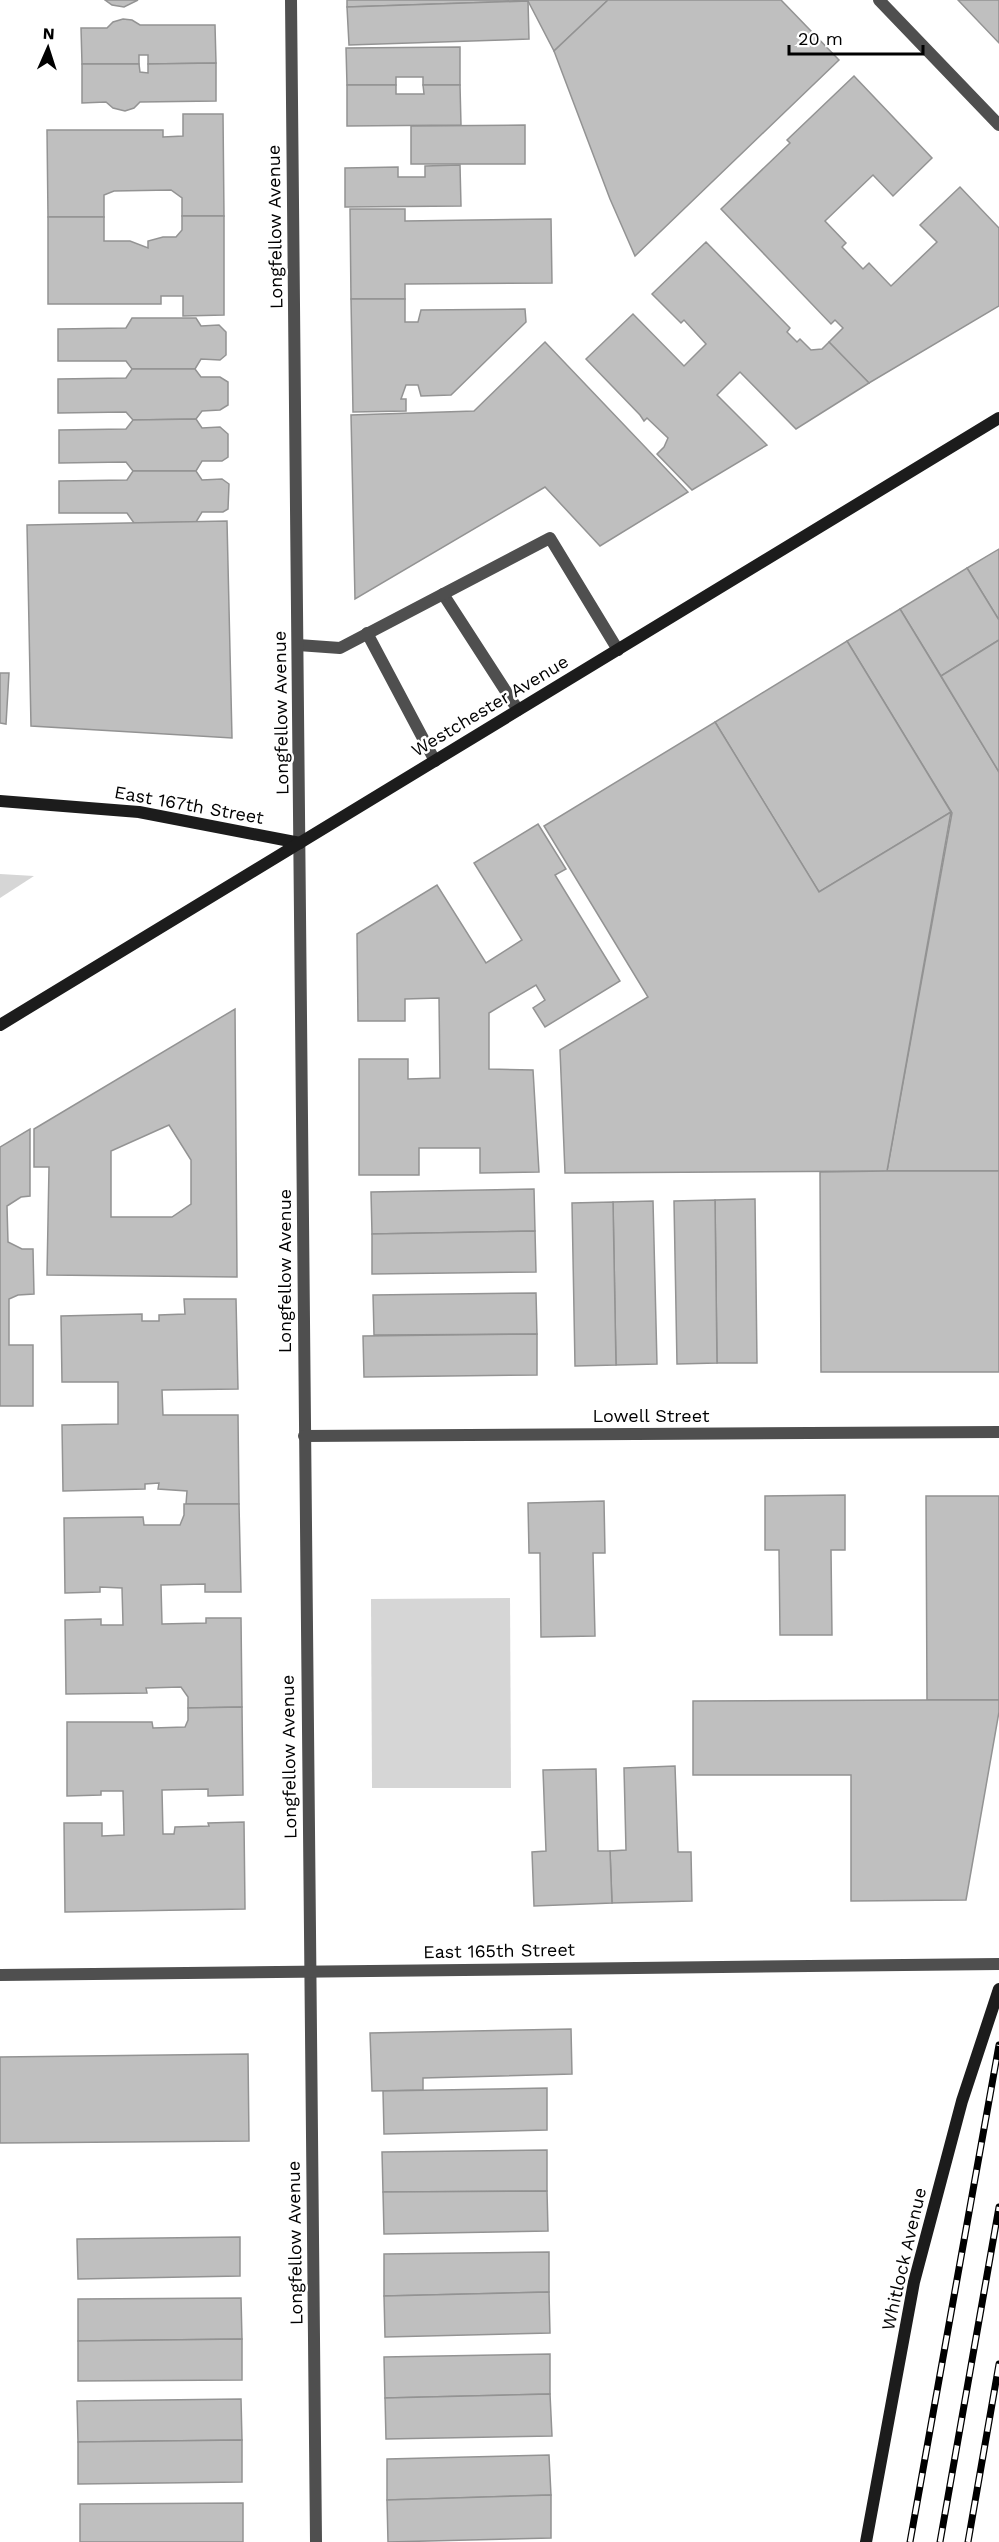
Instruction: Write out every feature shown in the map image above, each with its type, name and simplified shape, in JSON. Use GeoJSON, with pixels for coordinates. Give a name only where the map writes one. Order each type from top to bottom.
{"type":"FeatureCollection","features":[{"type":"Feature","properties":{"kind":"main road","name":"Westchester Avenue"},"geometry":{"type":"LineString","coordinates":[[0,1025],[999,418]]}},
{"type":"Feature","properties":{"kind":"main road","name":"East 167th Street"},"geometry":{"type":"LineString","coordinates":[[0,801],[139,812],[300,843]]}},
{"type":"Feature","properties":{"kind":"main road","name":"Whitlock Avenue"},"geometry":{"type":"LineString","coordinates":[[866,2542],[914,2282],[962,2101],[999,1989]]}},
{"type":"Feature","properties":{"kind":"street","name":"Longfellow Avenue"},"geometry":{"type":"LineString","coordinates":[[291,0],[316,2542]]}},
{"type":"Feature","properties":{"kind":"street"},"geometry":{"type":"LineString","coordinates":[[879,0],[999,125]]}},
{"type":"Feature","properties":{"kind":"street"},"geometry":{"type":"LineString","coordinates":[[298,645],[340,648],[550,538],[618,650]]}},
{"type":"Feature","properties":{"kind":"street"},"geometry":{"type":"LineString","coordinates":[[443,594],[518,710]]}},
{"type":"Feature","properties":{"kind":"street"},"geometry":{"type":"LineString","coordinates":[[367,633],[435,761]]}},
{"type":"Feature","properties":{"kind":"street","name":"Lowell Street"},"geometry":{"type":"LineString","coordinates":[[304,1436],[999,1432]]}},
{"type":"Feature","properties":{"kind":"street","name":"East 165th Street"},"geometry":{"type":"LineString","coordinates":[[0,1975],[999,1964]]}},
{"type":"Feature","properties":{"kind":"shaded area"},"geometry":{"type":"Polygon","coordinates":[[[0,874],[34,876],[0,898],[0,874]]]}},
{"type":"Feature","properties":{"kind":"shaded area"},"geometry":{"type":"Polygon","coordinates":[[[510,1598],[511,1788],[372,1788],[371,1599],[510,1598]]]}},
{"type":"Feature","properties":{"kind":"building"},"geometry":{"type":"Polygon","coordinates":[[[105,0],[138,0],[124,7],[112,5],[105,0]]]}},
{"type":"Feature","properties":{"kind":"building"},"geometry":{"type":"Polygon","coordinates":[[[347,0],[608,0],[554,51],[528,1],[347,7],[347,0]]]}},
{"type":"Feature","properties":{"kind":"building"},"geometry":{"type":"Polygon","coordinates":[[[608,0],[781,0],[839,60],[635,256],[610,199],[554,51],[608,0]]]}},
{"type":"Feature","properties":{"kind":"building"},"geometry":{"type":"Polygon","coordinates":[[[958,0],[999,0],[999,43],[958,0]]]}},
{"type":"Feature","properties":{"kind":"building"},"geometry":{"type":"Polygon","coordinates":[[[528,1],[529,39],[349,45],[347,7],[528,1]]]}},
{"type":"Feature","properties":{"kind":"building"},"geometry":{"type":"Polygon","coordinates":[[[123,19],[132,20],[140,25],[215,25],[216,63],[148,64],[148,55],[139,55],[139,64],[82,64],[81,28],[107,28],[113,22],[123,19]]]}},
{"type":"Feature","properties":{"kind":"building"},"geometry":{"type":"Polygon","coordinates":[[[460,47],[460,85],[423,85],[423,77],[396,77],[396,85],[347,85],[346,48],[460,47]]]}},
{"type":"Feature","properties":{"kind":"building"},"geometry":{"type":"Polygon","coordinates":[[[216,63],[216,101],[140,102],[134,108],[125,111],[113,108],[106,102],[82,103],[82,64],[139,64],[140,72],[148,73],[148,64],[216,63]]]}},
{"type":"Feature","properties":{"kind":"building"},"geometry":{"type":"Polygon","coordinates":[[[854,76],[932,158],[893,196],[873,175],[825,221],[846,243],[842,247],[863,269],[869,263],[891,286],[937,242],[920,225],[960,187],[999,228],[999,306],[869,383],[829,342],[843,328],[835,320],[831,324],[721,209],[790,143],[787,140],[854,76]]]}},
{"type":"Feature","properties":{"kind":"building"},"geometry":{"type":"Polygon","coordinates":[[[347,85],[396,85],[396,94],[424,94],[423,85],[460,85],[461,125],[347,126],[347,85]]]}},
{"type":"Feature","properties":{"kind":"building"},"geometry":{"type":"Polygon","coordinates":[[[183,114],[223,114],[224,216],[182,216],[182,198],[171,190],[114,191],[104,195],[104,217],[48,217],[47,130],[163,130],[163,137],[183,136],[183,114]]]}},
{"type":"Feature","properties":{"kind":"building"},"geometry":{"type":"Polygon","coordinates":[[[525,125],[525,164],[411,164],[411,126],[525,125]]]}},
{"type":"Feature","properties":{"kind":"building"},"geometry":{"type":"Polygon","coordinates":[[[460,165],[461,206],[345,207],[345,168],[398,167],[398,177],[425,177],[425,166],[460,165]]]}},
{"type":"Feature","properties":{"kind":"building"},"geometry":{"type":"Polygon","coordinates":[[[350,209],[405,209],[405,221],[551,219],[552,283],[405,284],[405,299],[351,299],[350,209]]]}},
{"type":"Feature","properties":{"kind":"building"},"geometry":{"type":"Polygon","coordinates":[[[182,216],[224,216],[224,315],[183,316],[183,296],[161,296],[161,304],[48,304],[48,217],[104,217],[104,241],[130,241],[148,248],[148,241],[163,237],[176,237],[182,230],[182,216]]]}},
{"type":"Feature","properties":{"kind":"building"},"geometry":{"type":"Polygon","coordinates":[[[706,242],[790,328],[787,332],[797,342],[800,339],[811,350],[822,349],[829,342],[869,383],[796,429],[740,372],[717,395],[767,445],[692,490],[657,454],[664,447],[668,438],[647,418],[644,421],[586,359],[633,314],[684,366],[706,344],[684,320],[681,323],[652,294],[706,242]]]}},
{"type":"Feature","properties":{"kind":"building"},"geometry":{"type":"Polygon","coordinates":[[[351,299],[405,299],[405,322],[418,322],[421,310],[525,309],[526,322],[451,395],[421,396],[418,385],[406,385],[401,399],[406,399],[406,411],[353,412],[351,299]]]}},
{"type":"Feature","properties":{"kind":"building"},"geometry":{"type":"Polygon","coordinates":[[[132,318],[196,318],[201,326],[219,325],[226,332],[226,355],[220,360],[201,359],[195,369],[132,369],[126,361],[58,361],[58,329],[126,328],[132,318]]]}},
{"type":"Feature","properties":{"kind":"building"},"geometry":{"type":"Polygon","coordinates":[[[545,342],[688,492],[600,546],[545,487],[355,599],[351,415],[474,411],[545,342]]]}},
{"type":"Feature","properties":{"kind":"building"},"geometry":{"type":"Polygon","coordinates":[[[132,369],[195,369],[201,377],[220,377],[228,382],[228,405],[220,410],[202,411],[196,419],[133,420],[126,412],[58,413],[58,379],[126,378],[132,369]]]}},
{"type":"Feature","properties":{"kind":"building"},"geometry":{"type":"Polygon","coordinates":[[[196,419],[202,428],[220,427],[228,434],[228,457],[222,461],[202,461],[196,471],[133,471],[126,462],[59,463],[59,430],[126,429],[133,420],[196,419]]]}},
{"type":"Feature","properties":{"kind":"building"},"geometry":{"type":"Polygon","coordinates":[[[133,471],[196,471],[202,480],[222,479],[229,484],[228,509],[223,512],[202,512],[196,522],[134,523],[127,513],[59,513],[59,481],[127,480],[133,471]]]}},
{"type":"Feature","properties":{"kind":"building"},"geometry":{"type":"Polygon","coordinates":[[[227,521],[232,738],[31,726],[27,525],[227,521]]]}},
{"type":"Feature","properties":{"kind":"building"},"geometry":{"type":"Polygon","coordinates":[[[999,549],[999,620],[967,568],[999,549]]]}},
{"type":"Feature","properties":{"kind":"building"},"geometry":{"type":"Polygon","coordinates":[[[967,568],[999,620],[999,640],[941,676],[900,609],[967,568]]]}},
{"type":"Feature","properties":{"kind":"building"},"geometry":{"type":"Polygon","coordinates":[[[900,609],[999,772],[999,1171],[887,1171],[952,813],[847,641],[900,609]]]}},
{"type":"Feature","properties":{"kind":"building"},"geometry":{"type":"Polygon","coordinates":[[[999,640],[999,772],[941,676],[999,640]]]}},
{"type":"Feature","properties":{"kind":"building"},"geometry":{"type":"Polygon","coordinates":[[[847,641],[951,812],[819,892],[715,722],[847,641]]]}},
{"type":"Feature","properties":{"kind":"building"},"geometry":{"type":"Polygon","coordinates":[[[0,673],[9,673],[6,724],[0,723],[0,673]]]}},
{"type":"Feature","properties":{"kind":"building"},"geometry":{"type":"Polygon","coordinates":[[[715,722],[819,892],[951,812],[887,1171],[565,1173],[560,1050],[648,997],[544,826],[715,722]]]}},
{"type":"Feature","properties":{"kind":"building"},"geometry":{"type":"Polygon","coordinates":[[[538,824],[566,869],[555,875],[620,981],[545,1027],[533,1008],[545,1000],[536,985],[489,1013],[489,1069],[533,1070],[539,1172],[480,1173],[480,1148],[419,1148],[419,1175],[359,1175],[359,1059],[408,1059],[408,1079],[440,1078],[439,998],[405,999],[405,1021],[358,1021],[357,934],[437,885],[486,963],[522,940],[474,863],[538,824]]]}},
{"type":"Feature","properties":{"kind":"building"},"geometry":{"type":"Polygon","coordinates":[[[235,1009],[237,1277],[47,1275],[49,1167],[34,1167],[34,1129],[235,1009]],[[169,1125],[111,1151],[111,1217],[172,1217],[191,1204],[191,1160],[169,1125]]]}},
{"type":"Feature","properties":{"kind":"building"},"geometry":{"type":"Polygon","coordinates":[[[30,1129],[30,1196],[21,1197],[7,1206],[8,1242],[22,1249],[33,1249],[34,1294],[18,1295],[9,1299],[9,1345],[33,1345],[33,1406],[0,1406],[0,1147],[30,1129]]]}},
{"type":"Feature","properties":{"kind":"building"},"geometry":{"type":"Polygon","coordinates":[[[999,1171],[999,1372],[821,1372],[820,1172],[999,1171]]]}},
{"type":"Feature","properties":{"kind":"building"},"geometry":{"type":"Polygon","coordinates":[[[534,1189],[535,1231],[372,1234],[371,1192],[534,1189]]]}},
{"type":"Feature","properties":{"kind":"building"},"geometry":{"type":"Polygon","coordinates":[[[755,1199],[757,1363],[717,1363],[715,1200],[755,1199]]]}},
{"type":"Feature","properties":{"kind":"building"},"geometry":{"type":"Polygon","coordinates":[[[715,1200],[717,1363],[677,1364],[674,1201],[715,1200]]]}},
{"type":"Feature","properties":{"kind":"building"},"geometry":{"type":"Polygon","coordinates":[[[653,1201],[657,1364],[616,1365],[613,1202],[653,1201]]]}},
{"type":"Feature","properties":{"kind":"building"},"geometry":{"type":"Polygon","coordinates":[[[613,1202],[616,1365],[575,1366],[572,1203],[613,1202]]]}},
{"type":"Feature","properties":{"kind":"building"},"geometry":{"type":"Polygon","coordinates":[[[535,1231],[536,1272],[372,1274],[372,1234],[535,1231]]]}},
{"type":"Feature","properties":{"kind":"building"},"geometry":{"type":"Polygon","coordinates":[[[536,1293],[537,1334],[374,1335],[373,1295],[536,1293]]]}},
{"type":"Feature","properties":{"kind":"building"},"geometry":{"type":"Polygon","coordinates":[[[184,1299],[236,1299],[238,1389],[162,1390],[163,1415],[238,1415],[239,1504],[186,1504],[187,1491],[158,1489],[159,1483],[145,1484],[145,1489],[63,1491],[62,1425],[118,1424],[118,1382],[62,1382],[61,1316],[142,1314],[142,1321],[159,1321],[159,1315],[185,1314],[184,1299]]]}},
{"type":"Feature","properties":{"kind":"building"},"geometry":{"type":"Polygon","coordinates":[[[537,1334],[537,1375],[364,1377],[363,1336],[537,1334]]]}},
{"type":"Feature","properties":{"kind":"building"},"geometry":{"type":"Polygon","coordinates":[[[845,1495],[845,1550],[831,1550],[832,1635],[780,1635],[779,1550],[765,1550],[765,1496],[845,1495]]]}},
{"type":"Feature","properties":{"kind":"building"},"geometry":{"type":"Polygon","coordinates":[[[926,1496],[999,1496],[999,1700],[927,1700],[926,1496]]]}},
{"type":"Feature","properties":{"kind":"building"},"geometry":{"type":"Polygon","coordinates":[[[604,1501],[605,1553],[593,1553],[595,1636],[541,1637],[540,1553],[529,1553],[528,1503],[604,1501]]]}},
{"type":"Feature","properties":{"kind":"building"},"geometry":{"type":"Polygon","coordinates":[[[184,1504],[239,1504],[241,1592],[205,1592],[205,1584],[161,1585],[162,1624],[206,1623],[206,1618],[241,1618],[242,1707],[188,1708],[188,1697],[181,1687],[146,1688],[147,1693],[66,1694],[65,1620],[101,1619],[101,1625],[123,1625],[122,1588],[100,1587],[100,1592],[65,1593],[64,1518],[143,1517],[144,1525],[180,1525],[184,1515],[184,1504]]]}},
{"type":"Feature","properties":{"kind":"building"},"geometry":{"type":"Polygon","coordinates":[[[999,1700],[999,1712],[966,1900],[851,1901],[851,1775],[693,1775],[693,1701],[999,1700]]]}},
{"type":"Feature","properties":{"kind":"building"},"geometry":{"type":"Polygon","coordinates":[[[242,1707],[243,1795],[208,1796],[208,1789],[162,1790],[163,1834],[174,1834],[175,1827],[244,1822],[245,1909],[65,1912],[64,1823],[102,1823],[102,1836],[124,1835],[123,1791],[101,1791],[101,1795],[67,1796],[67,1722],[152,1722],[153,1728],[185,1727],[188,1720],[188,1708],[242,1707]]]}},
{"type":"Feature","properties":{"kind":"building"},"geometry":{"type":"Polygon","coordinates":[[[675,1766],[678,1852],[691,1852],[692,1901],[612,1903],[610,1851],[626,1850],[624,1768],[675,1766]]]}},
{"type":"Feature","properties":{"kind":"building"},"geometry":{"type":"Polygon","coordinates":[[[596,1769],[598,1851],[610,1851],[612,1903],[534,1906],[532,1852],[546,1851],[543,1770],[596,1769]]]}},
{"type":"Feature","properties":{"kind":"building"},"geometry":{"type":"Polygon","coordinates":[[[571,2029],[572,2074],[423,2078],[423,2090],[372,2091],[370,2033],[571,2029]]]}},
{"type":"Feature","properties":{"kind":"building"},"geometry":{"type":"Polygon","coordinates":[[[248,2054],[249,2141],[0,2143],[0,2057],[248,2054]]]}},
{"type":"Feature","properties":{"kind":"building"},"geometry":{"type":"Polygon","coordinates":[[[547,2088],[547,2130],[384,2134],[383,2091],[547,2088]]]}},
{"type":"Feature","properties":{"kind":"building"},"geometry":{"type":"Polygon","coordinates":[[[547,2150],[547,2191],[383,2192],[382,2152],[547,2150]]]}},
{"type":"Feature","properties":{"kind":"building"},"geometry":{"type":"Polygon","coordinates":[[[547,2191],[548,2231],[384,2234],[383,2192],[547,2191]]]}},
{"type":"Feature","properties":{"kind":"building"},"geometry":{"type":"Polygon","coordinates":[[[240,2237],[240,2276],[78,2279],[77,2239],[240,2237]]]}},
{"type":"Feature","properties":{"kind":"building"},"geometry":{"type":"Polygon","coordinates":[[[549,2252],[549,2292],[384,2296],[384,2254],[549,2252]]]}},
{"type":"Feature","properties":{"kind":"building"},"geometry":{"type":"Polygon","coordinates":[[[549,2292],[550,2333],[385,2337],[384,2296],[549,2292]]]}},
{"type":"Feature","properties":{"kind":"building"},"geometry":{"type":"Polygon","coordinates":[[[241,2298],[242,2339],[78,2341],[78,2299],[241,2298]]]}},
{"type":"Feature","properties":{"kind":"building"},"geometry":{"type":"Polygon","coordinates":[[[242,2339],[242,2380],[78,2381],[78,2341],[242,2339]]]}},
{"type":"Feature","properties":{"kind":"building"},"geometry":{"type":"Polygon","coordinates":[[[550,2354],[550,2394],[385,2398],[384,2357],[550,2354]]]}},
{"type":"Feature","properties":{"kind":"building"},"geometry":{"type":"Polygon","coordinates":[[[550,2394],[552,2436],[386,2439],[385,2398],[550,2394]]]}},
{"type":"Feature","properties":{"kind":"building"},"geometry":{"type":"Polygon","coordinates":[[[241,2399],[242,2440],[78,2442],[77,2401],[241,2399]]]}},
{"type":"Feature","properties":{"kind":"building"},"geometry":{"type":"Polygon","coordinates":[[[242,2440],[242,2482],[78,2484],[78,2442],[242,2440]]]}},
{"type":"Feature","properties":{"kind":"building"},"geometry":{"type":"Polygon","coordinates":[[[549,2455],[551,2495],[387,2500],[387,2459],[549,2455]]]}},
{"type":"Feature","properties":{"kind":"building"},"geometry":{"type":"Polygon","coordinates":[[[551,2495],[551,2538],[388,2542],[387,2500],[551,2495]]]}},
{"type":"Feature","properties":{"kind":"building"},"geometry":{"type":"Polygon","coordinates":[[[243,2503],[243,2542],[80,2542],[80,2504],[243,2503]]]}},
{"type":"Feature","properties":{"kind":"railway"},"geometry":{"type":"LineString","coordinates":[[910,2542],[999,2045]]}},
{"type":"Feature","properties":{"kind":"railway"},"geometry":{"type":"LineString","coordinates":[[940,2542],[999,2207]]}},
{"type":"Feature","properties":{"kind":"railway"},"geometry":{"type":"LineString","coordinates":[[968,2542],[999,2364]]}}]}
